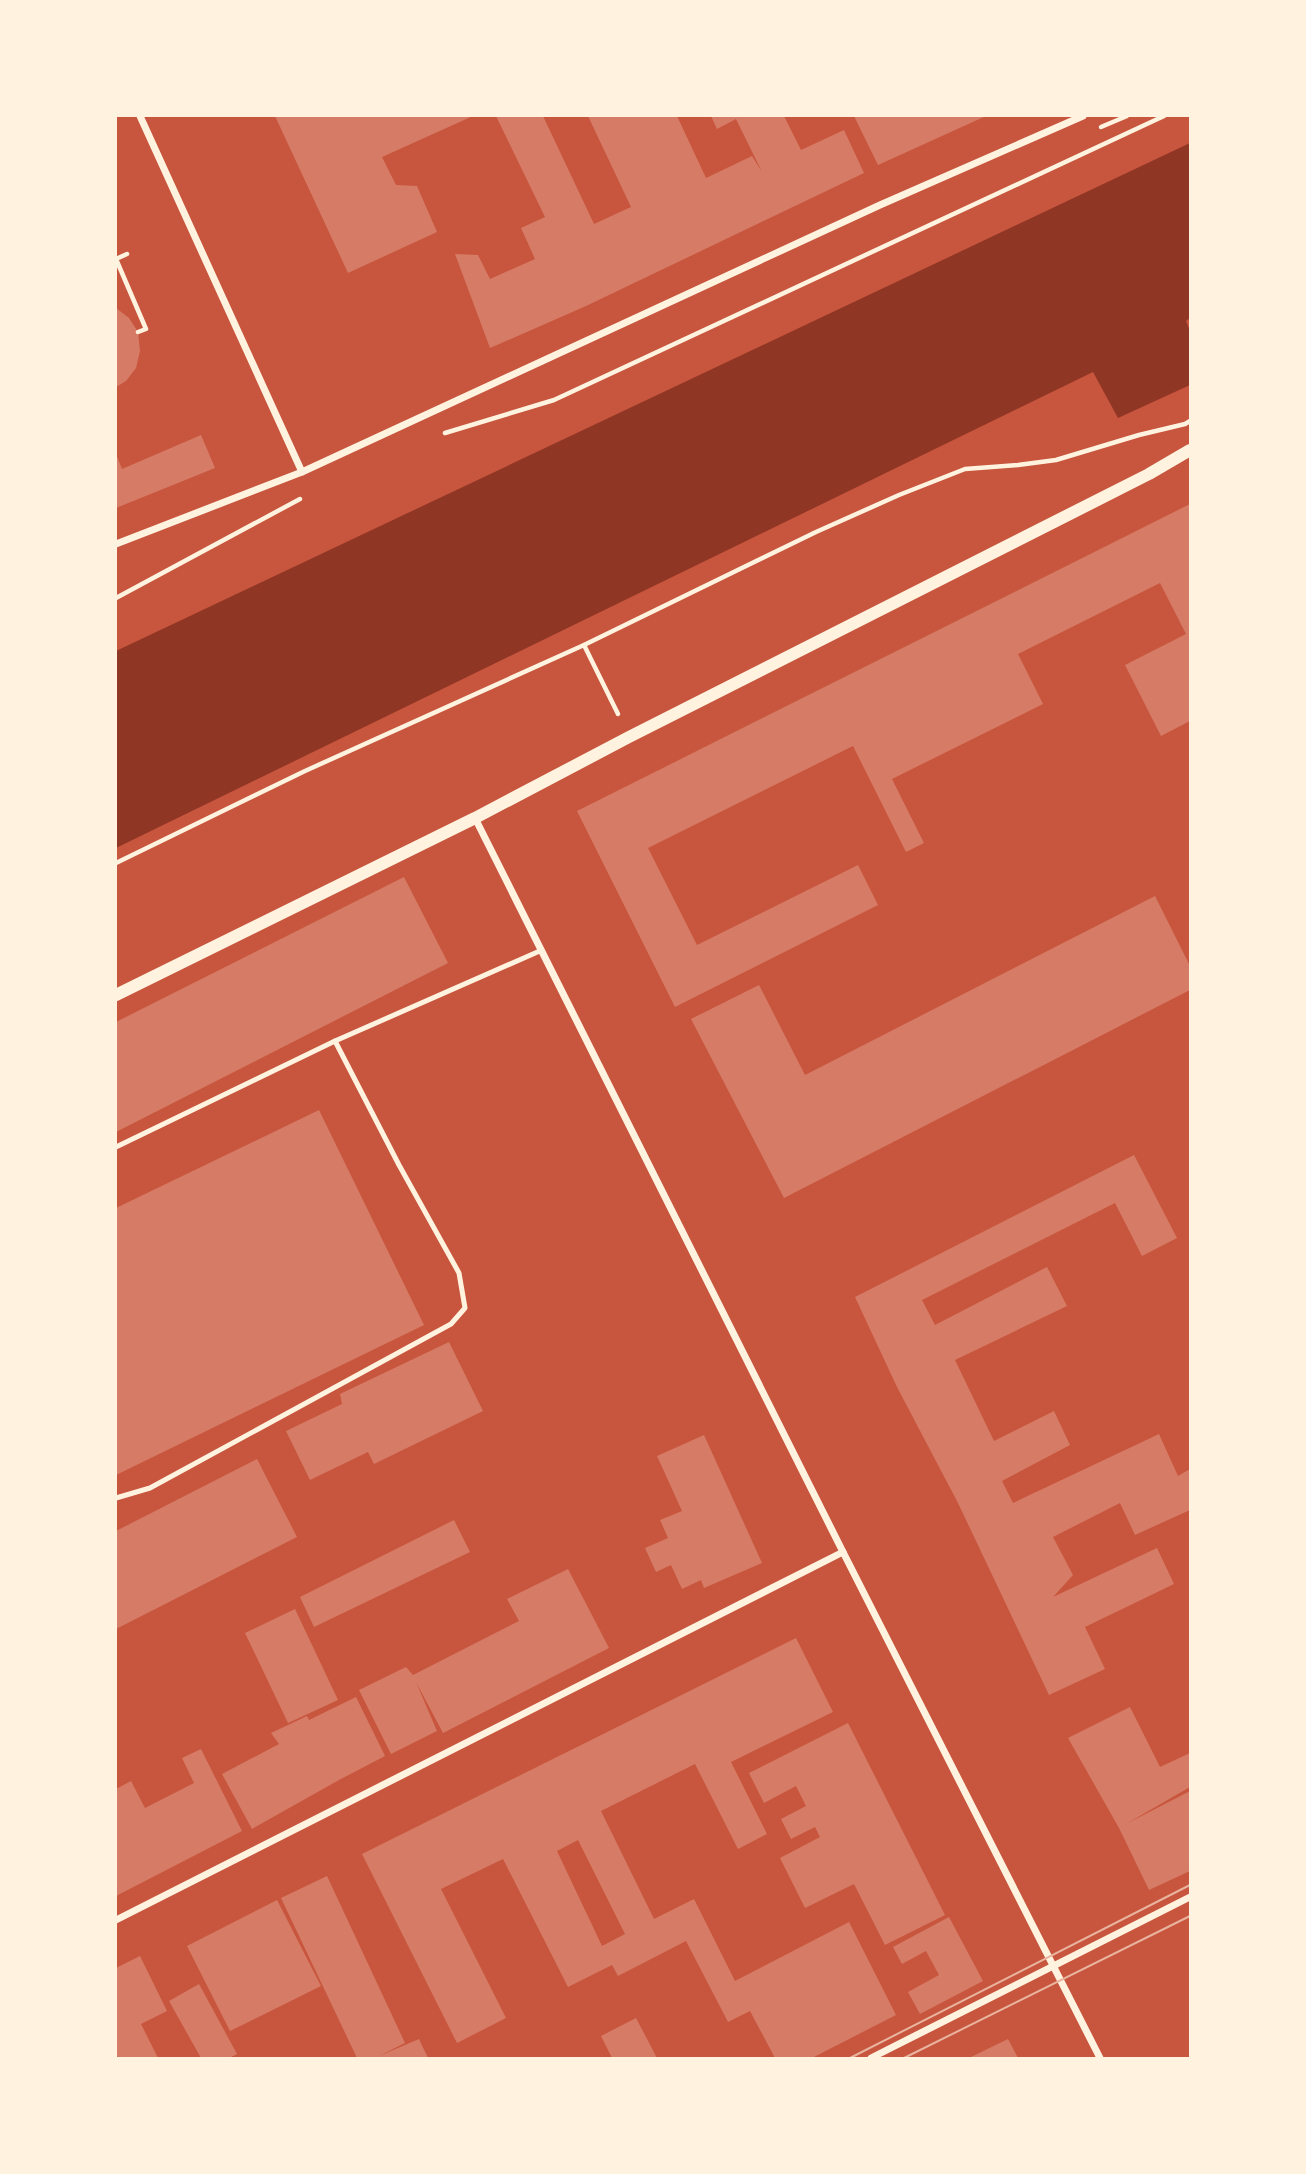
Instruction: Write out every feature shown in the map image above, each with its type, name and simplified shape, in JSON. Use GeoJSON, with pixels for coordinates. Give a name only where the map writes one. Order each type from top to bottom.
{"type":"FeatureCollection","features":[{"type":"Feature","properties":{"kind":"street"},"geometry":{"type":"LineString","coordinates":[[140,116],[302,472]]}},
{"type":"Feature","properties":{"kind":"street"},"geometry":{"type":"LineString","coordinates":[[116,544],[302,472],[880,205],[1083,116]]}},
{"type":"Feature","properties":{"kind":"street"},"geometry":{"type":"LineString","coordinates":[[116,995],[475,818],[1191,450]]}},
{"type":"Feature","properties":{"kind":"street"},"geometry":{"type":"LineString","coordinates":[[475,818],[1100,2059]]}},
{"type":"Feature","properties":{"kind":"street"},"geometry":{"type":"LineString","coordinates":[[116,1920],[843,1552]]}},
{"type":"Feature","properties":{"kind":"street"},"geometry":{"type":"LineString","coordinates":[[871,2059],[1191,1897]]}},
{"type":"Feature","properties":{"kind":"lane"},"geometry":{"type":"LineString","coordinates":[[116,1147],[335,1041],[542,950]]}},
{"type":"Feature","properties":{"kind":"lane"},"geometry":{"type":"LineString","coordinates":[[116,1498],[150,1488],[379,1364],[451,1324],[465,1308],[459,1273],[335,1041]]}},
{"type":"Feature","properties":{"kind":"path"},"geometry":{"type":"LineString","coordinates":[[436,436],[554,400],[1164,116]]}},
{"type":"Feature","properties":{"kind":"path"},"geometry":{"type":"LineString","coordinates":[[127,254],[116,259],[146,329],[138,332]]}},
{"type":"Feature","properties":{"kind":"path"},"geometry":{"type":"LineString","coordinates":[[116,863],[305,771],[584,645],[816,532],[965,469],[1056,460],[1191,421]]}},
{"type":"Feature","properties":{"kind":"path"},"geometry":{"type":"LineString","coordinates":[[116,598],[311,493]]}},
{"type":"Feature","properties":{"kind":"path"},"geometry":{"type":"LineString","coordinates":[[584,645],[629,737]]}},
{"type":"Feature","properties":{"kind":"shaded area"},"geometry":{"type":"Polygon","coordinates":[[[1190,143],[1190,318],[1186,321],[1190,331],[1190,385],[1118,418],[1093,372],[116,848],[116,651],[1190,143]]]}},
{"type":"Feature","properties":{"kind":"building"},"geometry":{"type":"Polygon","coordinates":[[[275,116],[473,116],[382,157],[396,185],[417,186],[437,232],[348,273],[275,116]]]}},
{"type":"Feature","properties":{"kind":"building"},"geometry":{"type":"Polygon","coordinates":[[[496,116],[543,116],[594,224],[631,207],[588,116],[677,116],[706,178],[752,156],[762,172],[736,119],[717,129],[711,116],[784,116],[801,150],[844,130],[864,173],[586,306],[490,348],[455,254],[478,255],[490,279],[535,259],[521,228],[545,217],[496,116]]]}},
{"type":"Feature","properties":{"kind":"building"},"geometry":{"type":"Polygon","coordinates":[[[854,116],[986,116],[878,165],[854,116]]]}},
{"type":"Feature","properties":{"kind":"building"},"geometry":{"type":"Polygon","coordinates":[[[116,308],[129,318],[138,332],[140,351],[136,368],[126,381],[116,387],[116,308]]]}},
{"type":"Feature","properties":{"kind":"building"},"geometry":{"type":"Polygon","coordinates":[[[201,435],[215,468],[116,508],[116,454],[122,469],[201,435]]]}},
{"type":"Feature","properties":{"kind":"building"},"geometry":{"type":"Polygon","coordinates":[[[1190,504],[1190,721],[1161,736],[1125,665],[1186,634],[1160,583],[1018,654],[1043,704],[892,779],[924,843],[906,852],[853,746],[648,848],[697,945],[858,865],[878,905],[675,1007],[577,811],[1190,504]]]}},
{"type":"Feature","properties":{"kind":"building"},"geometry":{"type":"Polygon","coordinates":[[[404,877],[448,963],[116,1132],[116,1022],[404,877]]]}},
{"type":"Feature","properties":{"kind":"building"},"geometry":{"type":"Polygon","coordinates":[[[1155,896],[1190,966],[1190,990],[784,1198],[691,1019],[759,985],[805,1075],[1155,896]]]}},
{"type":"Feature","properties":{"kind":"building"},"geometry":{"type":"Polygon","coordinates":[[[319,1110],[424,1325],[116,1475],[116,1208],[319,1110]]]}},
{"type":"Feature","properties":{"kind":"building"},"geometry":{"type":"Polygon","coordinates":[[[1134,1155],[1177,1238],[1142,1256],[1115,1203],[922,1300],[935,1325],[1047,1267],[1067,1306],[955,1360],[994,1441],[1054,1411],[1070,1445],[1002,1481],[1013,1503],[1159,1434],[1178,1476],[1190,1469],[1190,1510],[1135,1535],[1120,1503],[1053,1537],[1073,1575],[1053,1597],[1157,1548],[1174,1584],[1085,1627],[1105,1669],[1049,1695],[958,1503],[897,1387],[855,1297],[1134,1155]]]}},
{"type":"Feature","properties":{"kind":"building"},"geometry":{"type":"Polygon","coordinates":[[[449,1342],[483,1411],[374,1464],[368,1452],[310,1480],[286,1431],[342,1404],[340,1394],[449,1342]]]}},
{"type":"Feature","properties":{"kind":"building"},"geometry":{"type":"Polygon","coordinates":[[[704,1435],[762,1563],[704,1588],[701,1580],[682,1589],[671,1565],[656,1572],[645,1548],[668,1538],[660,1520],[682,1511],[657,1456],[704,1435]]]}},
{"type":"Feature","properties":{"kind":"building"},"geometry":{"type":"Polygon","coordinates":[[[257,1459],[297,1537],[116,1629],[116,1531],[257,1459]]]}},
{"type":"Feature","properties":{"kind":"building"},"geometry":{"type":"Polygon","coordinates":[[[454,1520],[470,1552],[314,1627],[300,1597],[454,1520]]]}},
{"type":"Feature","properties":{"kind":"building"},"geometry":{"type":"Polygon","coordinates":[[[568,1569],[609,1648],[443,1733],[416,1682],[437,1731],[391,1754],[359,1690],[406,1667],[413,1675],[519,1621],[507,1599],[568,1569]]]}},
{"type":"Feature","properties":{"kind":"building"},"geometry":{"type":"Polygon","coordinates":[[[295,1609],[338,1700],[288,1723],[245,1633],[295,1609]]]}},
{"type":"Feature","properties":{"kind":"building"},"geometry":{"type":"Polygon","coordinates":[[[796,1638],[833,1712],[731,1762],[767,1834],[738,1849],[695,1764],[601,1811],[654,1919],[694,1899],[735,1981],[849,1922],[896,2015],[812,2058],[775,2058],[750,2011],[728,2022],[686,1941],[618,1976],[612,1965],[568,1987],[503,1859],[441,1889],[506,2018],[457,2043],[362,1854],[796,1638]],[[578,1840],[557,1851],[602,1946],[625,1934],[578,1840]]]}},
{"type":"Feature","properties":{"kind":"building"},"geometry":{"type":"Polygon","coordinates":[[[356,1697],[385,1756],[252,1829],[222,1774],[279,1744],[271,1733],[307,1716],[309,1720],[356,1697]]]}},
{"type":"Feature","properties":{"kind":"building"},"geometry":{"type":"Polygon","coordinates":[[[1130,1707],[1160,1767],[1190,1753],[1190,1787],[1126,1824],[1190,1791],[1190,1871],[1149,1890],[1119,1828],[1068,1738],[1130,1707]]]}},
{"type":"Feature","properties":{"kind":"building"},"geometry":{"type":"Polygon","coordinates":[[[848,1723],[945,1915],[885,1945],[854,1884],[805,1908],[780,1858],[820,1837],[815,1827],[791,1839],[781,1819],[806,1806],[796,1786],[764,1803],[749,1773],[848,1723]]]}},
{"type":"Feature","properties":{"kind":"building"},"geometry":{"type":"Polygon","coordinates":[[[201,1749],[242,1831],[116,1896],[116,1789],[131,1781],[145,1808],[194,1783],[182,1758],[201,1749]]]}},
{"type":"Feature","properties":{"kind":"building"},"geometry":{"type":"Polygon","coordinates":[[[327,1876],[405,2043],[379,2056],[419,2039],[428,2058],[357,2058],[281,1898],[327,1876]]]}},
{"type":"Feature","properties":{"kind":"building"},"geometry":{"type":"Polygon","coordinates":[[[277,1900],[321,1986],[230,2031],[187,1946],[277,1900]]]}},
{"type":"Feature","properties":{"kind":"building"},"geometry":{"type":"Polygon","coordinates":[[[949,1917],[983,1981],[920,2014],[908,1992],[939,1975],[926,1951],[902,1964],[893,1947],[949,1917]]]}},
{"type":"Feature","properties":{"kind":"building"},"geometry":{"type":"Polygon","coordinates":[[[140,1956],[167,2011],[141,2024],[158,2058],[118,2058],[116,1968],[140,1956]]]}},
{"type":"Feature","properties":{"kind":"building"},"geometry":{"type":"Polygon","coordinates":[[[199,1984],[237,2054],[229,2058],[201,2058],[169,2001],[199,1984]]]}},
{"type":"Feature","properties":{"kind":"building"},"geometry":{"type":"Polygon","coordinates":[[[636,2018],[657,2058],[612,2058],[601,2036],[636,2018]]]}},
{"type":"Feature","properties":{"kind":"building"},"geometry":{"type":"Polygon","coordinates":[[[1008,2039],[1018,2058],[969,2058],[1008,2039]]]}},
{"type":"Feature","properties":{"kind":"tram line"},"geometry":{"type":"LineString","coordinates":[[850,2058],[1190,1885]]}},
{"type":"Feature","properties":{"kind":"tram line"},"geometry":{"type":"LineString","coordinates":[[904,2058],[1190,1916]]}}]}
